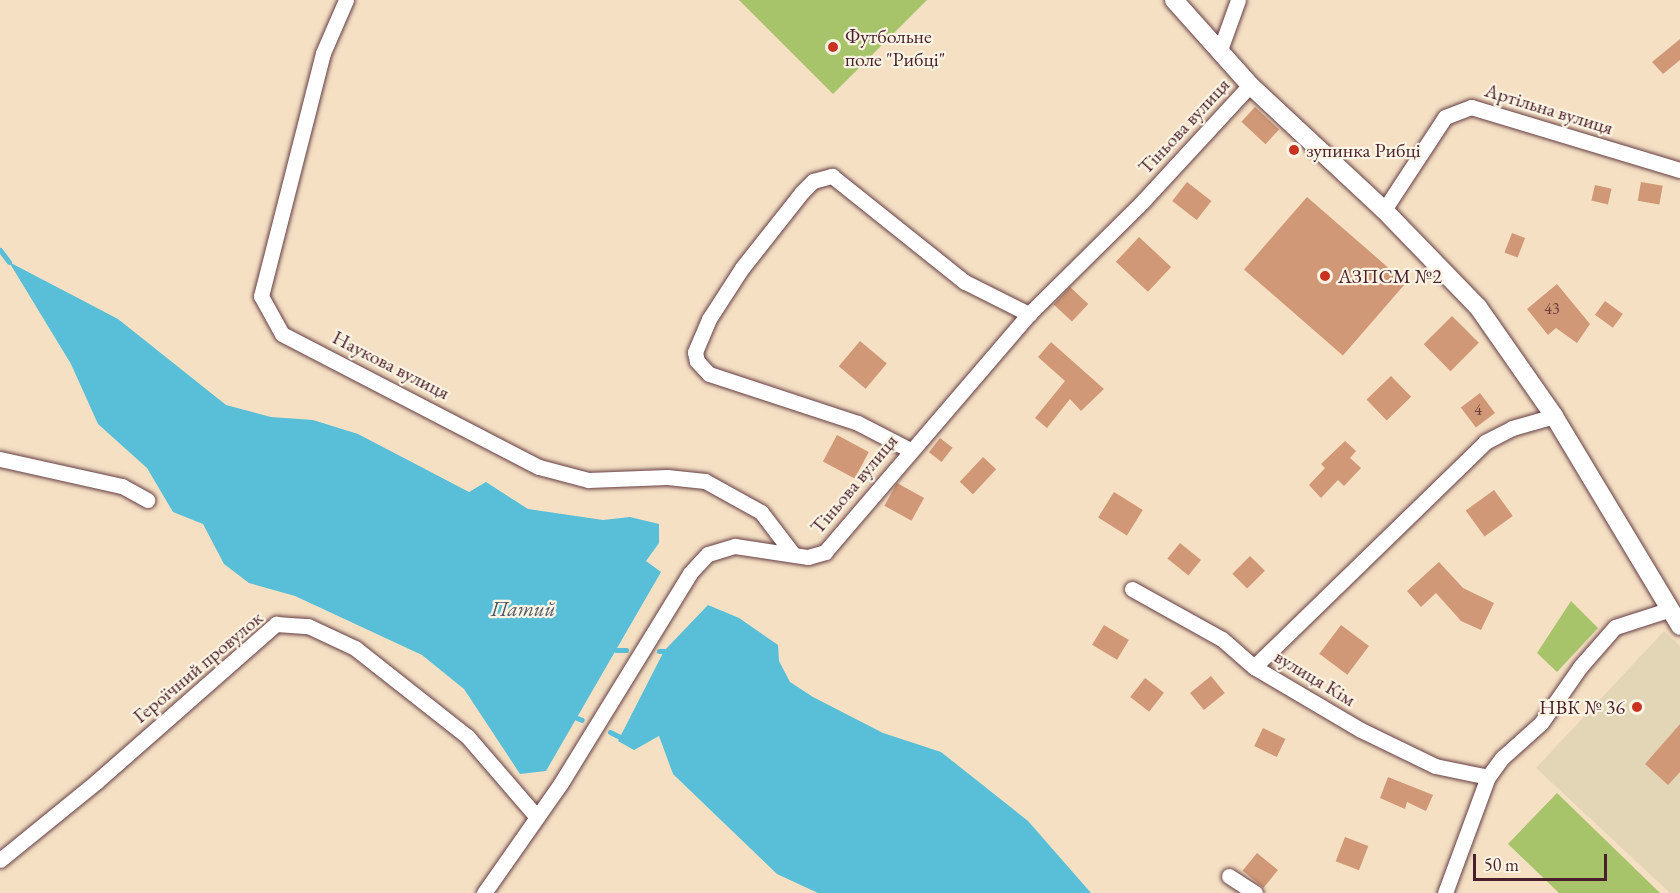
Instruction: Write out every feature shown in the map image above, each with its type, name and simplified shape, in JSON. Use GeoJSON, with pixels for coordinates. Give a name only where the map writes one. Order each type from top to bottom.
{"type":"FeatureCollection","features":[{"type":"Feature","properties":{"kind":"street","name":"Наукова вулиця"},"geometry":{"type":"LineString","coordinates":[[346,0],[323,53],[261,296],[282,334],[538,467],[588,480],[667,477],[705,481],[761,512],[793,554]]}},
{"type":"Feature","properties":{"kind":"street"},"geometry":{"type":"LineString","coordinates":[[1174,0],[1250,85],[1384,210],[1478,307],[1554,416],[1676,619],[1615,627],[1540,723],[1502,758],[1488,777],[1445,893]]}},
{"type":"Feature","properties":{"kind":"street"},"geometry":{"type":"LineString","coordinates":[[1220,50],[1238,0]]}},
{"type":"Feature","properties":{"kind":"street","name":"Тіньова вулиця"},"geometry":{"type":"LineString","coordinates":[[484,893],[537,817],[690,573],[708,554],[735,546],[808,557],[825,552],[837,541],[910,450],[1029,314],[1143,201],[1250,85]]}},
{"type":"Feature","properties":{"kind":"street","name":"Артільна вулиця"},"geometry":{"type":"LineString","coordinates":[[1384,210],[1445,117],[1471,107],[1680,170]]}},
{"type":"Feature","properties":{"kind":"street"},"geometry":{"type":"LineString","coordinates":[[910,450],[858,423],[709,374],[697,361],[695,352],[709,319],[742,268],[802,192],[813,181],[832,176],[965,282],[1029,314]]}},
{"type":"Feature","properties":{"kind":"street"},"geometry":{"type":"LineString","coordinates":[[1254,667],[1485,442],[1512,428],[1554,416]]}},
{"type":"Feature","properties":{"kind":"street"},"geometry":{"type":"LineString","coordinates":[[0,459],[122,486],[147,500]]}},
{"type":"Feature","properties":{"kind":"street","name":"вулиця Кім"},"geometry":{"type":"LineString","coordinates":[[1132,589],[1222,639],[1254,667],[1361,730],[1435,766],[1488,777]]}},
{"type":"Feature","properties":{"kind":"street","name":"Героїчний провулок"},"geometry":{"type":"LineString","coordinates":[[0,860],[96,782],[276,624],[308,626],[355,648],[467,736],[537,817]]}},
{"type":"Feature","properties":{"kind":"street"},"geometry":{"type":"LineString","coordinates":[[1229,876],[1255,893]]}},
{"type":"Feature","properties":{"kind":"shaded area","name":"НВК № 36"},"geometry":{"type":"Polygon","coordinates":[[[1664,631],[1680,646],[1680,893],[1670,893],[1536,768],[1664,631]]]}},
{"type":"Feature","properties":{"kind":"green space","name":"Футбольне поле \"Рибці\""},"geometry":{"type":"Polygon","coordinates":[[[739,0],[927,0],[833,94],[739,0]]]}},
{"type":"Feature","properties":{"kind":"green space"},"geometry":{"type":"Polygon","coordinates":[[[1571,601],[1598,628],[1557,672],[1537,653],[1571,601]]]}},
{"type":"Feature","properties":{"kind":"green space"},"geometry":{"type":"Polygon","coordinates":[[[1557,793],[1660,893],[1559,893],[1508,844],[1557,793]]]}},
{"type":"Feature","properties":{"kind":"water","name":"Патий"},"geometry":{"type":"Polygon","coordinates":[[[9,262],[118,319],[226,405],[271,417],[313,420],[358,434],[469,492],[486,482],[528,509],[603,520],[630,517],[659,524],[659,543],[646,561],[661,572],[546,771],[520,774],[464,689],[422,655],[295,596],[249,583],[224,564],[203,524],[173,512],[147,468],[98,424],[71,364],[9,262]]]}},
{"type":"Feature","properties":{"kind":"water"},"geometry":{"type":"Polygon","coordinates":[[[708,605],[739,618],[778,645],[779,661],[790,682],[813,697],[883,733],[941,752],[1028,821],[1091,893],[818,893],[777,874],[673,774],[659,736],[634,750],[618,741],[664,651],[708,605]]]}},
{"type":"Feature","properties":{"kind":"building"},"geometry":{"type":"Polygon","coordinates":[[[1680,39],[1680,60],[1663,74],[1652,62],[1680,39]]]}},
{"type":"Feature","properties":{"kind":"building"},"geometry":{"type":"Polygon","coordinates":[[[1255,107],[1279,130],[1265,144],[1241,122],[1255,107]]]}},
{"type":"Feature","properties":{"kind":"building"},"geometry":{"type":"Polygon","coordinates":[[[1187,182],[1211,201],[1197,220],[1172,201],[1187,182]]]}},
{"type":"Feature","properties":{"kind":"building"},"geometry":{"type":"Polygon","coordinates":[[[1641,182],[1663,186],[1659,205],[1638,201],[1641,182]]]}},
{"type":"Feature","properties":{"kind":"building"},"geometry":{"type":"Polygon","coordinates":[[[1595,185],[1612,189],[1608,204],[1591,201],[1595,185]]]}},
{"type":"Feature","properties":{"kind":"building","name":"АЗПСМ №2"},"geometry":{"type":"Polygon","coordinates":[[[1307,197],[1406,283],[1343,355],[1244,269],[1307,197]]]}},
{"type":"Feature","properties":{"kind":"building"},"geometry":{"type":"Polygon","coordinates":[[[1512,233],[1525,238],[1518,258],[1504,253],[1512,233]]]}},
{"type":"Feature","properties":{"kind":"building"},"geometry":{"type":"Polygon","coordinates":[[[1139,237],[1171,267],[1148,292],[1116,262],[1139,237]]]}},
{"type":"Feature","properties":{"kind":"building"},"geometry":{"type":"Polygon","coordinates":[[[1557,284],[1590,324],[1577,343],[1556,328],[1548,335],[1527,309],[1557,284]]]}},
{"type":"Feature","properties":{"kind":"building"},"geometry":{"type":"Polygon","coordinates":[[[1070,287],[1088,304],[1072,322],[1054,305],[1070,287]]]}},
{"type":"Feature","properties":{"kind":"building"},"geometry":{"type":"Polygon","coordinates":[[[1605,301],[1623,314],[1613,328],[1595,315],[1605,301]]]}},
{"type":"Feature","properties":{"kind":"building"},"geometry":{"type":"Polygon","coordinates":[[[1452,316],[1479,343],[1451,371],[1424,344],[1452,316]]]}},
{"type":"Feature","properties":{"kind":"building"},"geometry":{"type":"Polygon","coordinates":[[[860,341],[887,363],[866,389],[839,366],[860,341]]]}},
{"type":"Feature","properties":{"kind":"building"},"geometry":{"type":"Polygon","coordinates":[[[1051,342],[1104,389],[1081,411],[1070,399],[1047,428],[1035,418],[1065,381],[1038,357],[1051,342]]]}},
{"type":"Feature","properties":{"kind":"building"},"geometry":{"type":"Polygon","coordinates":[[[1391,376],[1411,397],[1387,420],[1367,400],[1391,376]]]}},
{"type":"Feature","properties":{"kind":"building"},"geometry":{"type":"Polygon","coordinates":[[[1480,393],[1495,413],[1476,427],[1461,407],[1480,393]]]}},
{"type":"Feature","properties":{"kind":"building"},"geometry":{"type":"Polygon","coordinates":[[[837,435],[869,452],[855,478],[823,461],[837,435]]]}},
{"type":"Feature","properties":{"kind":"building"},"geometry":{"type":"Polygon","coordinates":[[[940,438],[953,448],[942,462],[929,452],[940,438]]]}},
{"type":"Feature","properties":{"kind":"building"},"geometry":{"type":"Polygon","coordinates":[[[1345,441],[1356,451],[1350,458],[1361,468],[1344,486],[1338,480],[1321,498],[1309,485],[1325,468],[1321,464],[1345,441]]]}},
{"type":"Feature","properties":{"kind":"building"},"geometry":{"type":"Polygon","coordinates":[[[983,457],[996,469],[973,494],[960,482],[983,457]]]}},
{"type":"Feature","properties":{"kind":"building"},"geometry":{"type":"Polygon","coordinates":[[[897,483],[924,498],[912,521],[884,506],[897,483]]]}},
{"type":"Feature","properties":{"kind":"building"},"geometry":{"type":"Polygon","coordinates":[[[1494,490],[1513,516],[1484,536],[1466,511],[1494,490]]]}},
{"type":"Feature","properties":{"kind":"building"},"geometry":{"type":"Polygon","coordinates":[[[1114,492],[1143,510],[1127,535],[1098,517],[1114,492]]]}},
{"type":"Feature","properties":{"kind":"building"},"geometry":{"type":"Polygon","coordinates":[[[1180,543],[1201,560],[1188,576],[1167,559],[1180,543]]]}},
{"type":"Feature","properties":{"kind":"building"},"geometry":{"type":"Polygon","coordinates":[[[1250,556],[1265,571],[1247,589],[1232,574],[1250,556]]]}},
{"type":"Feature","properties":{"kind":"building"},"geometry":{"type":"Polygon","coordinates":[[[1439,562],[1463,588],[1494,603],[1481,630],[1461,621],[1436,593],[1421,607],[1407,591],[1439,562]]]}},
{"type":"Feature","properties":{"kind":"building"},"geometry":{"type":"Polygon","coordinates":[[[1104,625],[1129,640],[1117,660],[1092,645],[1104,625]]]}},
{"type":"Feature","properties":{"kind":"building"},"geometry":{"type":"Polygon","coordinates":[[[1341,625],[1369,646],[1347,675],[1319,654],[1341,625]]]}},
{"type":"Feature","properties":{"kind":"building"},"geometry":{"type":"Polygon","coordinates":[[[1211,676],[1225,693],[1204,710],[1190,693],[1211,676]]]}},
{"type":"Feature","properties":{"kind":"building"},"geometry":{"type":"Polygon","coordinates":[[[1145,678],[1164,693],[1149,712],[1130,697],[1145,678]]]}},
{"type":"Feature","properties":{"kind":"building"},"geometry":{"type":"Polygon","coordinates":[[[1680,724],[1680,772],[1668,785],[1645,764],[1680,724]]]}},
{"type":"Feature","properties":{"kind":"building"},"geometry":{"type":"Polygon","coordinates":[[[1263,728],[1285,739],[1277,757],[1254,746],[1263,728]]]}},
{"type":"Feature","properties":{"kind":"building"},"geometry":{"type":"Polygon","coordinates":[[[1388,777],[1433,795],[1426,811],[1407,802],[1405,809],[1380,798],[1388,777]]]}},
{"type":"Feature","properties":{"kind":"building"},"geometry":{"type":"Polygon","coordinates":[[[1345,837],[1368,846],[1359,870],[1336,861],[1345,837]]]}},
{"type":"Feature","properties":{"kind":"building"},"geometry":{"type":"Polygon","coordinates":[[[1257,853],[1278,870],[1264,888],[1243,871],[1257,853]]]}},
{"type":"Feature","properties":{"kind":"waterway"},"geometry":{"type":"LineString","coordinates":[[0,250],[9,262]]}},
{"type":"Feature","properties":{"kind":"waterway"},"geometry":{"type":"LineString","coordinates":[[616,650],[626,650]]}},
{"type":"Feature","properties":{"kind":"waterway"},"geometry":{"type":"LineString","coordinates":[[659,651],[664,651]]}},
{"type":"Feature","properties":{"kind":"waterway"},"geometry":{"type":"LineString","coordinates":[[577,718],[582,720]]}},
{"type":"Feature","properties":{"kind":"waterway"},"geometry":{"type":"LineString","coordinates":[[610,732],[620,737]]}},
{"type":"Feature","properties":{"kind":"place","name":"Футбольне поле \"Рибці\""},"geometry":{"type":"Point","coordinates":[833,47]}},
{"type":"Feature","properties":{"kind":"place","name":"зупинка Рибці"},"geometry":{"type":"Point","coordinates":[1294,150]}},
{"type":"Feature","properties":{"kind":"place","name":"АЗПСМ №2"},"geometry":{"type":"Point","coordinates":[1325,276]}},
{"type":"Feature","properties":{"kind":"place","name":"НВК № 36"},"geometry":{"type":"Point","coordinates":[1637,707]}}]}
